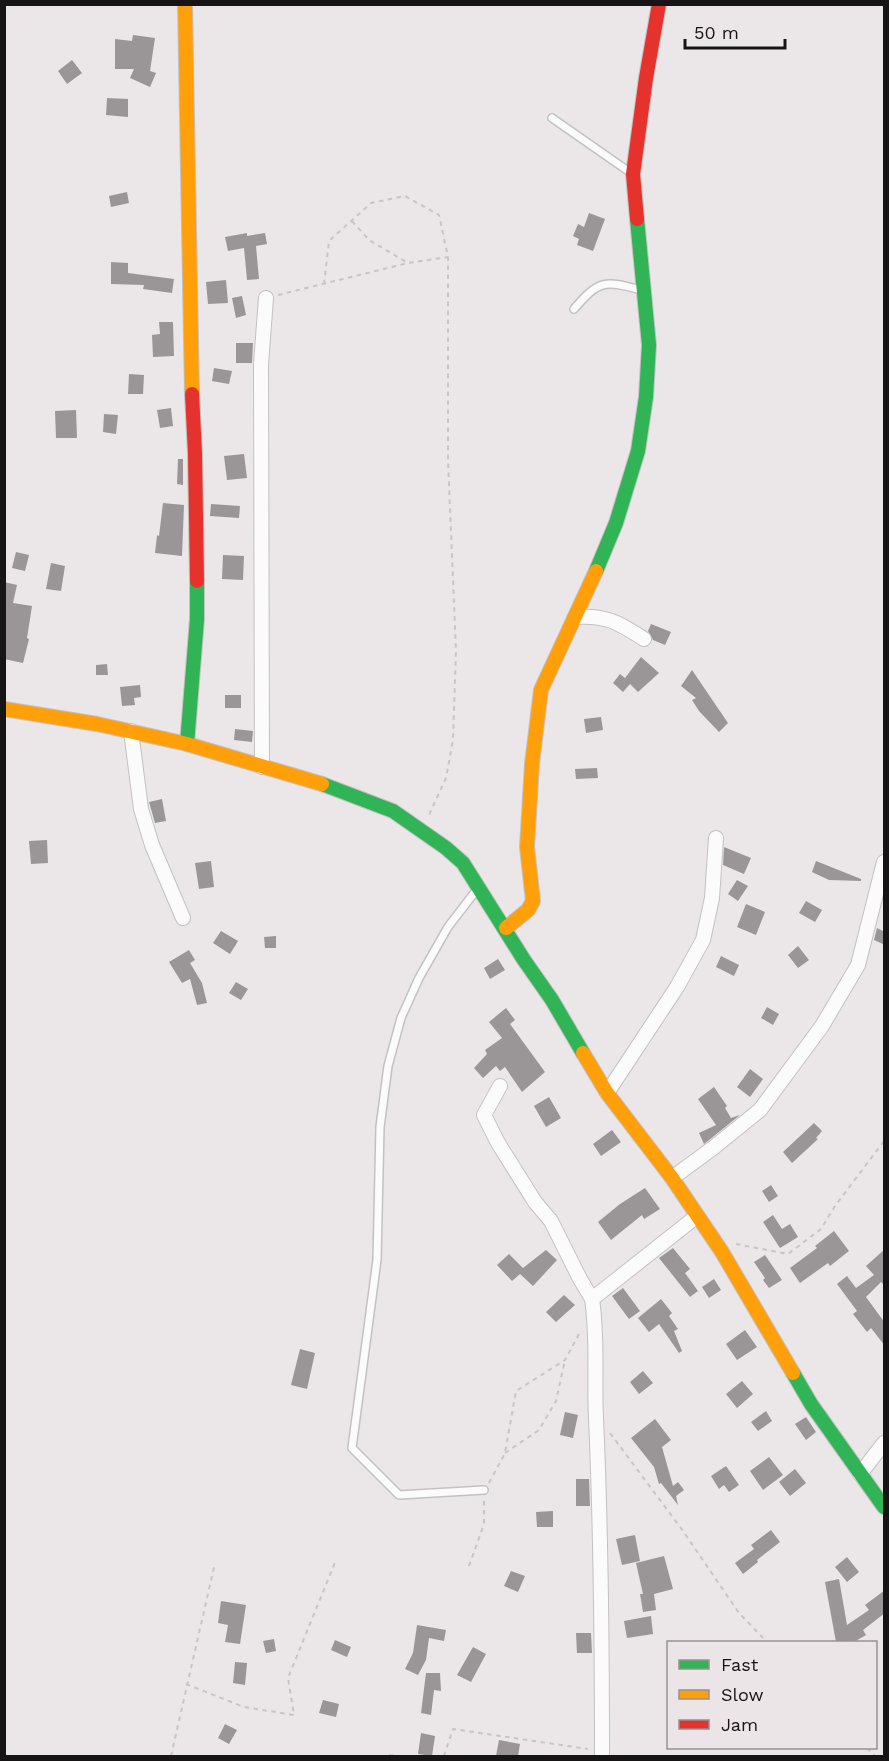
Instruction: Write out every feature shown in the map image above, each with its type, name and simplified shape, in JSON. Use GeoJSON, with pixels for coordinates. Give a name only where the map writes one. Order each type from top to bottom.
{"type":"FeatureCollection","features":[{"type":"Feature","properties":{"kind":"street"},"geometry":{"type":"LineString","coordinates":[[185,4],[189,367],[195,454],[197,619],[187,744]]}},
{"type":"Feature","properties":{"kind":"street"},"geometry":{"type":"LineString","coordinates":[[506,928],[528,910],[533,901],[527,847],[532,764],[541,690],[576,617],[616,523],[638,451],[646,397],[649,345],[633,174],[659,4]]}},
{"type":"Feature","properties":{"kind":"street"},"geometry":{"type":"LineString","coordinates":[[262,766],[261,364],[266,298]]}},
{"type":"Feature","properties":{"kind":"street"},"geometry":{"type":"LineString","coordinates":[[576,617],[590,616],[616,621],[644,639]]}},
{"type":"Feature","properties":{"kind":"street"},"geometry":{"type":"LineString","coordinates":[[4,709],[131,731],[187,744],[325,785],[393,812],[463,863],[608,1093],[672,1178],[722,1252],[811,1404],[885,1507]]}},
{"type":"Feature","properties":{"kind":"street"},"geometry":{"type":"LineString","coordinates":[[131,731],[141,809],[152,845],[183,918]]}},
{"type":"Feature","properties":{"kind":"street"},"geometry":{"type":"LineString","coordinates":[[608,1093],[677,987],[703,940],[712,898],[716,838]]}},
{"type":"Feature","properties":{"kind":"street"},"geometry":{"type":"LineString","coordinates":[[672,1178],[760,1110],[822,1026],[858,965],[885,862]]}},
{"type":"Feature","properties":{"kind":"street"},"geometry":{"type":"LineString","coordinates":[[500,1086],[484,1115],[498,1143],[535,1202],[551,1221],[592,1299],[596,1328],[596,1413],[600,1506],[602,1751]]}},
{"type":"Feature","properties":{"kind":"street"},"geometry":{"type":"LineString","coordinates":[[592,1299],[697,1216]]}},
{"type":"Feature","properties":{"kind":"street"},"geometry":{"type":"LineString","coordinates":[[860,1474],[885,1443]]}},
{"type":"Feature","properties":{"kind":"lane"},"geometry":{"type":"LineString","coordinates":[[552,118],[633,174]]}},
{"type":"Feature","properties":{"kind":"lane"},"geometry":{"type":"LineString","coordinates":[[574,309],[590,290],[601,285],[620,284],[644,291]]}},
{"type":"Feature","properties":{"kind":"lane"},"geometry":{"type":"LineString","coordinates":[[479,886],[448,927],[419,978],[401,1018],[388,1066],[380,1127],[377,1260],[352,1448],[399,1495],[484,1491]]}},
{"type":"Feature","properties":{"kind":"path"},"geometry":{"type":"LineString","coordinates":[[324,284],[329,241],[371,203],[405,196],[439,215],[448,257],[448,461],[456,651],[453,740],[446,778],[422,832]]}},
{"type":"Feature","properties":{"kind":"path"},"geometry":{"type":"LineString","coordinates":[[352,221],[369,240],[408,263]]}},
{"type":"Feature","properties":{"kind":"path"},"geometry":{"type":"LineString","coordinates":[[266,298],[408,263],[448,257]]}},
{"type":"Feature","properties":{"kind":"path"},"geometry":{"type":"LineString","coordinates":[[722,1252],[732,1244],[788,1254],[821,1229],[835,1206],[885,1141]]}},
{"type":"Feature","properties":{"kind":"path"},"geometry":{"type":"LineString","coordinates":[[505,1453],[539,1430],[556,1401],[565,1360],[581,1331],[596,1328]]}},
{"type":"Feature","properties":{"kind":"path"},"geometry":{"type":"LineString","coordinates":[[469,1566],[484,1524],[484,1491],[505,1453],[516,1391],[565,1360]]}},
{"type":"Feature","properties":{"kind":"path"},"geometry":{"type":"LineString","coordinates":[[609,1431],[683,1531],[739,1613],[766,1641]]}},
{"type":"Feature","properties":{"kind":"path"},"geometry":{"type":"LineString","coordinates":[[186,1684],[244,1707],[294,1715],[288,1678],[336,1560]]}},
{"type":"Feature","properties":{"kind":"path"},"geometry":{"type":"LineString","coordinates":[[171,1756],[215,1563]]}},
{"type":"Feature","properties":{"kind":"path"},"geometry":{"type":"LineString","coordinates":[[444,1756],[453,1729],[602,1751]]}},
{"type":"Feature","properties":{"kind":"path"},"geometry":{"type":"LineString","coordinates":[[389,1755],[397,1756]]}},
{"type":"Feature","properties":{"kind":"building"},"geometry":{"type":"Polygon","coordinates":[[[133,35],[155,38],[150,71],[156,73],[150,87],[130,78],[134,69],[115,69],[115,39],[132,41],[133,35]]]}},
{"type":"Feature","properties":{"kind":"building"},"geometry":{"type":"Polygon","coordinates":[[[72,60],[82,73],[67,84],[58,71],[72,60]]]}},
{"type":"Feature","properties":{"kind":"building"},"geometry":{"type":"Polygon","coordinates":[[[107,98],[128,99],[128,117],[106,115],[107,98]]]}},
{"type":"Feature","properties":{"kind":"building"},"geometry":{"type":"Polygon","coordinates":[[[127,192],[129,203],[111,207],[109,196],[127,192]]]}},
{"type":"Feature","properties":{"kind":"building"},"geometry":{"type":"Polygon","coordinates":[[[589,213],[605,219],[593,251],[577,245],[579,239],[573,236],[578,224],[584,227],[589,213]]]}},
{"type":"Feature","properties":{"kind":"building"},"geometry":{"type":"Polygon","coordinates":[[[247,233],[247,236],[265,233],[267,244],[256,246],[259,279],[247,280],[244,248],[228,251],[225,237],[247,233]]]}},
{"type":"Feature","properties":{"kind":"building"},"geometry":{"type":"Polygon","coordinates":[[[111,262],[128,263],[128,273],[174,279],[172,293],[143,289],[144,285],[111,284],[111,262]]]}},
{"type":"Feature","properties":{"kind":"building"},"geometry":{"type":"Polygon","coordinates":[[[226,280],[228,303],[208,304],[206,282],[226,280]]]}},
{"type":"Feature","properties":{"kind":"building"},"geometry":{"type":"Polygon","coordinates":[[[242,296],[246,315],[236,318],[232,298],[242,296]]]}},
{"type":"Feature","properties":{"kind":"building"},"geometry":{"type":"Polygon","coordinates":[[[159,322],[173,322],[174,356],[153,357],[152,335],[160,334],[159,322]]]}},
{"type":"Feature","properties":{"kind":"building"},"geometry":{"type":"Polygon","coordinates":[[[236,343],[253,343],[252,363],[236,363],[236,343]]]}},
{"type":"Feature","properties":{"kind":"building"},"geometry":{"type":"Polygon","coordinates":[[[214,368],[232,371],[229,384],[212,381],[214,368]]]}},
{"type":"Feature","properties":{"kind":"building"},"geometry":{"type":"Polygon","coordinates":[[[129,374],[144,375],[143,394],[128,394],[129,374]]]}},
{"type":"Feature","properties":{"kind":"building"},"geometry":{"type":"Polygon","coordinates":[[[171,408],[173,426],[160,428],[157,410],[171,408]]]}},
{"type":"Feature","properties":{"kind":"building"},"geometry":{"type":"Polygon","coordinates":[[[76,410],[77,438],[56,438],[55,411],[76,410]]]}},
{"type":"Feature","properties":{"kind":"building"},"geometry":{"type":"Polygon","coordinates":[[[104,414],[118,415],[116,434],[103,432],[104,414]]]}},
{"type":"Feature","properties":{"kind":"building"},"geometry":{"type":"Polygon","coordinates":[[[244,454],[247,478],[227,480],[224,456],[244,454]]]}},
{"type":"Feature","properties":{"kind":"building"},"geometry":{"type":"Polygon","coordinates":[[[178,459],[183,459],[183,485],[177,484],[178,459]]]}},
{"type":"Feature","properties":{"kind":"building"},"geometry":{"type":"Polygon","coordinates":[[[163,503],[184,505],[182,556],[155,553],[163,503]]]}},
{"type":"Feature","properties":{"kind":"building"},"geometry":{"type":"Polygon","coordinates":[[[211,504],[240,506],[239,518],[210,516],[211,504]]]}},
{"type":"Feature","properties":{"kind":"building"},"geometry":{"type":"Polygon","coordinates":[[[16,552],[29,555],[25,571],[12,568],[16,552]]]}},
{"type":"Feature","properties":{"kind":"building"},"geometry":{"type":"Polygon","coordinates":[[[223,555],[244,556],[243,580],[222,579],[223,555]]]}},
{"type":"Feature","properties":{"kind":"building"},"geometry":{"type":"Polygon","coordinates":[[[51,563],[65,566],[61,591],[46,589],[51,563]]]}},
{"type":"Feature","properties":{"kind":"building"},"geometry":{"type":"Polygon","coordinates":[[[4,582],[17,585],[13,603],[32,606],[27,638],[29,639],[23,663],[4,659],[4,582]]]}},
{"type":"Feature","properties":{"kind":"building"},"geometry":{"type":"Polygon","coordinates":[[[651,624],[671,632],[665,645],[653,640],[648,631],[651,624]]]}},
{"type":"Feature","properties":{"kind":"building"},"geometry":{"type":"Polygon","coordinates":[[[641,657],[659,673],[638,692],[630,684],[623,692],[613,683],[620,674],[626,679],[641,657]]]}},
{"type":"Feature","properties":{"kind":"building"},"geometry":{"type":"Polygon","coordinates":[[[107,664],[108,675],[96,675],[96,665],[107,664]]]}},
{"type":"Feature","properties":{"kind":"building"},"geometry":{"type":"Polygon","coordinates":[[[692,670],[728,723],[719,732],[699,711],[692,700],[696,698],[681,686],[692,670]]]}},
{"type":"Feature","properties":{"kind":"building"},"geometry":{"type":"Polygon","coordinates":[[[140,685],[141,697],[134,698],[135,705],[122,706],[120,687],[140,685]]]}},
{"type":"Feature","properties":{"kind":"building"},"geometry":{"type":"Polygon","coordinates":[[[225,695],[241,695],[241,708],[225,708],[225,695]]]}},
{"type":"Feature","properties":{"kind":"building"},"geometry":{"type":"Polygon","coordinates":[[[601,717],[603,730],[586,733],[584,719],[601,717]]]}},
{"type":"Feature","properties":{"kind":"building"},"geometry":{"type":"Polygon","coordinates":[[[235,729],[253,731],[252,742],[234,740],[235,729]]]}},
{"type":"Feature","properties":{"kind":"building"},"geometry":{"type":"Polygon","coordinates":[[[597,768],[598,778],[576,779],[575,769],[597,768]]]}},
{"type":"Feature","properties":{"kind":"building"},"geometry":{"type":"Polygon","coordinates":[[[162,799],[166,821],[155,823],[149,802],[162,799]]]}},
{"type":"Feature","properties":{"kind":"building"},"geometry":{"type":"Polygon","coordinates":[[[47,840],[48,863],[31,864],[29,841],[47,840]]]}},
{"type":"Feature","properties":{"kind":"building"},"geometry":{"type":"Polygon","coordinates":[[[724,847],[751,858],[744,874],[723,865],[724,847]]]}},
{"type":"Feature","properties":{"kind":"building"},"geometry":{"type":"Polygon","coordinates":[[[211,861],[214,887],[199,889],[195,863],[211,861]]]}},
{"type":"Feature","properties":{"kind":"building"},"geometry":{"type":"Polygon","coordinates":[[[816,861],[861,879],[861,881],[829,880],[812,872],[816,861]]]}},
{"type":"Feature","properties":{"kind":"building"},"geometry":{"type":"Polygon","coordinates":[[[737,880],[748,886],[738,901],[728,894],[737,880]]]}},
{"type":"Feature","properties":{"kind":"building"},"geometry":{"type":"Polygon","coordinates":[[[806,901],[822,910],[815,922],[799,913],[806,901]]]}},
{"type":"Feature","properties":{"kind":"building"},"geometry":{"type":"Polygon","coordinates":[[[746,904],[765,912],[756,935],[737,927],[746,904]]]}},
{"type":"Feature","properties":{"kind":"building"},"geometry":{"type":"Polygon","coordinates":[[[877,928],[885,932],[885,945],[874,940],[877,928]]]}},
{"type":"Feature","properties":{"kind":"building"},"geometry":{"type":"Polygon","coordinates":[[[221,931],[238,941],[230,954],[213,943],[221,931]]]}},
{"type":"Feature","properties":{"kind":"building"},"geometry":{"type":"Polygon","coordinates":[[[276,936],[276,948],[265,948],[264,937],[276,936]]]}},
{"type":"Feature","properties":{"kind":"building"},"geometry":{"type":"Polygon","coordinates":[[[798,946],[809,960],[798,968],[788,955],[798,946]]]}},
{"type":"Feature","properties":{"kind":"building"},"geometry":{"type":"Polygon","coordinates":[[[189,950],[195,960],[190,963],[202,983],[207,1003],[197,1005],[190,979],[182,983],[169,962],[189,950]]]}},
{"type":"Feature","properties":{"kind":"building"},"geometry":{"type":"Polygon","coordinates":[[[721,956],[739,965],[734,976],[716,967],[721,956]]]}},
{"type":"Feature","properties":{"kind":"building"},"geometry":{"type":"Polygon","coordinates":[[[498,959],[505,970],[490,979],[484,968],[498,959]]]}},
{"type":"Feature","properties":{"kind":"building"},"geometry":{"type":"Polygon","coordinates":[[[236,982],[248,989],[241,1000],[229,993],[236,982]]]}},
{"type":"Feature","properties":{"kind":"building"},"geometry":{"type":"Polygon","coordinates":[[[767,1007],[779,1014],[773,1025],[761,1018],[767,1007]]]}},
{"type":"Feature","properties":{"kind":"building"},"geometry":{"type":"Polygon","coordinates":[[[506,1008],[515,1020],[510,1024],[545,1072],[522,1092],[505,1067],[500,1071],[496,1066],[483,1078],[474,1068],[487,1054],[485,1050],[502,1038],[489,1022],[506,1008]]]}},
{"type":"Feature","properties":{"kind":"building"},"geometry":{"type":"Polygon","coordinates":[[[750,1069],[763,1079],[750,1097],[737,1087],[750,1069]]]}},
{"type":"Feature","properties":{"kind":"building"},"geometry":{"type":"Polygon","coordinates":[[[714,1087],[727,1106],[725,1108],[731,1118],[740,1115],[704,1144],[699,1133],[716,1125],[698,1099],[714,1087]]]}},
{"type":"Feature","properties":{"kind":"building"},"geometry":{"type":"Polygon","coordinates":[[[549,1097],[561,1118],[546,1127],[534,1106],[549,1097]]]}},
{"type":"Feature","properties":{"kind":"building"},"geometry":{"type":"Polygon","coordinates":[[[814,1123],[822,1131],[816,1138],[818,1139],[792,1163],[783,1152],[814,1123]]]}},
{"type":"Feature","properties":{"kind":"building"},"geometry":{"type":"Polygon","coordinates":[[[612,1130],[621,1142],[601,1156],[593,1144],[612,1130]]]}},
{"type":"Feature","properties":{"kind":"building"},"geometry":{"type":"Polygon","coordinates":[[[771,1185],[778,1196],[769,1202],[762,1191],[771,1185]]]}},
{"type":"Feature","properties":{"kind":"building"},"geometry":{"type":"Polygon","coordinates":[[[645,1188],[660,1209],[644,1219],[642,1215],[611,1240],[598,1222],[645,1188]]]}},
{"type":"Feature","properties":{"kind":"building"},"geometry":{"type":"Polygon","coordinates":[[[773,1215],[782,1229],[790,1224],[798,1237],[780,1248],[763,1222],[773,1215]]]}},
{"type":"Feature","properties":{"kind":"building"},"geometry":{"type":"Polygon","coordinates":[[[834,1231],[849,1251],[830,1266],[828,1263],[800,1283],[790,1268],[817,1248],[815,1246],[834,1231]]]}},
{"type":"Feature","properties":{"kind":"building"},"geometry":{"type":"Polygon","coordinates":[[[673,1248],[690,1269],[685,1273],[698,1291],[690,1297],[659,1258],[673,1248]]]}},
{"type":"Feature","properties":{"kind":"building"},"geometry":{"type":"Polygon","coordinates":[[[885,1249],[885,1286],[881,1282],[866,1297],[885,1323],[885,1346],[871,1328],[867,1332],[853,1314],[857,1311],[837,1284],[847,1276],[856,1288],[874,1275],[866,1266],[885,1249]]]}},
{"type":"Feature","properties":{"kind":"building"},"geometry":{"type":"Polygon","coordinates":[[[546,1250],[557,1260],[533,1286],[520,1274],[512,1281],[497,1265],[509,1254],[523,1268],[546,1250]]]}},
{"type":"Feature","properties":{"kind":"building"},"geometry":{"type":"Polygon","coordinates":[[[765,1255],[782,1280],[769,1288],[754,1262],[765,1255]]]}},
{"type":"Feature","properties":{"kind":"building"},"geometry":{"type":"Polygon","coordinates":[[[714,1279],[721,1290],[709,1298],[702,1287],[714,1279]]]}},
{"type":"Feature","properties":{"kind":"building"},"geometry":{"type":"Polygon","coordinates":[[[623,1288],[640,1311],[629,1319],[612,1296],[623,1288]]]}},
{"type":"Feature","properties":{"kind":"building"},"geometry":{"type":"Polygon","coordinates":[[[564,1295],[575,1305],[556,1322],[546,1312],[564,1295]]]}},
{"type":"Feature","properties":{"kind":"building"},"geometry":{"type":"Polygon","coordinates":[[[661,1299],[672,1313],[669,1316],[678,1329],[674,1331],[682,1351],[679,1353],[659,1324],[649,1332],[638,1318],[661,1299]]]}},
{"type":"Feature","properties":{"kind":"building"},"geometry":{"type":"Polygon","coordinates":[[[745,1330],[757,1347],[737,1360],[726,1344],[745,1330]]]}},
{"type":"Feature","properties":{"kind":"building"},"geometry":{"type":"Polygon","coordinates":[[[300,1349],[315,1353],[307,1389],[291,1385],[300,1349]]]}},
{"type":"Feature","properties":{"kind":"building"},"geometry":{"type":"Polygon","coordinates":[[[643,1371],[653,1383],[639,1394],[630,1382],[643,1371]]]}},
{"type":"Feature","properties":{"kind":"building"},"geometry":{"type":"Polygon","coordinates":[[[742,1381],[753,1394],[737,1408],[726,1394],[742,1381]]]}},
{"type":"Feature","properties":{"kind":"building"},"geometry":{"type":"Polygon","coordinates":[[[766,1411],[772,1421],[758,1431],[751,1422],[766,1411]]]}},
{"type":"Feature","properties":{"kind":"building"},"geometry":{"type":"Polygon","coordinates":[[[565,1412],[578,1415],[573,1438],[560,1435],[565,1412]]]}},
{"type":"Feature","properties":{"kind":"building"},"geometry":{"type":"Polygon","coordinates":[[[806,1417],[816,1432],[806,1440],[795,1424],[806,1417]]]}},
{"type":"Feature","properties":{"kind":"building"},"geometry":{"type":"Polygon","coordinates":[[[655,1419],[671,1440],[662,1447],[673,1486],[678,1482],[684,1490],[676,1496],[678,1505],[661,1483],[659,1484],[654,1467],[631,1438],[655,1419]]]}},
{"type":"Feature","properties":{"kind":"building"},"geometry":{"type":"Polygon","coordinates":[[[769,1457],[783,1475],[763,1490],[750,1471],[769,1457]]]}},
{"type":"Feature","properties":{"kind":"building"},"geometry":{"type":"Polygon","coordinates":[[[726,1466],[739,1485],[729,1492],[724,1485],[719,1489],[711,1476],[726,1466]]]}},
{"type":"Feature","properties":{"kind":"building"},"geometry":{"type":"Polygon","coordinates":[[[795,1469],[806,1483],[790,1496],[779,1482],[795,1469]]]}},
{"type":"Feature","properties":{"kind":"building"},"geometry":{"type":"Polygon","coordinates":[[[576,1479],[589,1479],[590,1506],[576,1506],[576,1479]]]}},
{"type":"Feature","properties":{"kind":"building"},"geometry":{"type":"Polygon","coordinates":[[[553,1511],[553,1527],[537,1527],[536,1512],[553,1511]]]}},
{"type":"Feature","properties":{"kind":"building"},"geometry":{"type":"Polygon","coordinates":[[[771,1530],[780,1542],[743,1574],[735,1563],[754,1549],[751,1545],[771,1530]]]}},
{"type":"Feature","properties":{"kind":"building"},"geometry":{"type":"Polygon","coordinates":[[[635,1535],[640,1561],[622,1565],[616,1539],[635,1535]]]}},
{"type":"Feature","properties":{"kind":"building"},"geometry":{"type":"Polygon","coordinates":[[[664,1556],[673,1589],[654,1594],[656,1610],[643,1612],[640,1594],[643,1594],[636,1563],[664,1556]]]}},
{"type":"Feature","properties":{"kind":"building"},"geometry":{"type":"Polygon","coordinates":[[[847,1557],[859,1572],[847,1582],[835,1567],[847,1557]]]}},
{"type":"Feature","properties":{"kind":"building"},"geometry":{"type":"Polygon","coordinates":[[[511,1571],[525,1576],[518,1592],[504,1586],[511,1571]]]}},
{"type":"Feature","properties":{"kind":"building"},"geometry":{"type":"Polygon","coordinates":[[[839,1579],[847,1625],[869,1610],[865,1605],[885,1590],[885,1613],[863,1630],[866,1635],[856,1641],[836,1641],[825,1582],[839,1579]]]}},
{"type":"Feature","properties":{"kind":"building"},"geometry":{"type":"Polygon","coordinates":[[[221,1601],[246,1605],[240,1644],[225,1642],[228,1625],[218,1623],[221,1601]]]}},
{"type":"Feature","properties":{"kind":"building"},"geometry":{"type":"Polygon","coordinates":[[[651,1616],[653,1634],[627,1638],[624,1621],[651,1616]]]}},
{"type":"Feature","properties":{"kind":"building"},"geometry":{"type":"Polygon","coordinates":[[[417,1625],[446,1630],[444,1641],[429,1638],[426,1660],[418,1675],[405,1669],[413,1653],[417,1625]]]}},
{"type":"Feature","properties":{"kind":"building"},"geometry":{"type":"Polygon","coordinates":[[[576,1633],[591,1633],[592,1653],[577,1653],[576,1633]]]}},
{"type":"Feature","properties":{"kind":"building"},"geometry":{"type":"Polygon","coordinates":[[[274,1639],[276,1651],[266,1653],[263,1641],[274,1639]]]}},
{"type":"Feature","properties":{"kind":"building"},"geometry":{"type":"Polygon","coordinates":[[[335,1640],[351,1647],[347,1657],[331,1650],[335,1640]]]}},
{"type":"Feature","properties":{"kind":"building"},"geometry":{"type":"Polygon","coordinates":[[[473,1647],[486,1654],[471,1682],[457,1675],[473,1647]]]}},
{"type":"Feature","properties":{"kind":"building"},"geometry":{"type":"Polygon","coordinates":[[[235,1662],[247,1663],[245,1685],[233,1683],[235,1662]]]}},
{"type":"Feature","properties":{"kind":"building"},"geometry":{"type":"Polygon","coordinates":[[[426,1673],[440,1673],[441,1691],[434,1690],[431,1715],[421,1713],[426,1673]]]}},
{"type":"Feature","properties":{"kind":"building"},"geometry":{"type":"Polygon","coordinates":[[[323,1700],[339,1704],[336,1717],[319,1713],[323,1700]]]}},
{"type":"Feature","properties":{"kind":"building"},"geometry":{"type":"Polygon","coordinates":[[[225,1724],[237,1730],[229,1744],[218,1738],[225,1724]]]}},
{"type":"Feature","properties":{"kind":"building"},"geometry":{"type":"Polygon","coordinates":[[[421,1733],[435,1736],[432,1756],[418,1754],[421,1733]]]}},
{"type":"Feature","properties":{"kind":"building"},"geometry":{"type":"Polygon","coordinates":[[[499,1740],[520,1744],[518,1756],[496,1756],[499,1740]]]}},
{"type":"Feature","properties":{"kind":"traffic: fast"},"geometry":{"type":"LineString","coordinates":[[596,571],[616,523],[638,451],[646,397],[649,345],[637,219]]}},
{"type":"Feature","properties":{"kind":"traffic: fast"},"geometry":{"type":"LineString","coordinates":[[187,744],[197,619],[197,581]]}},
{"type":"Feature","properties":{"kind":"traffic: fast"},"geometry":{"type":"LineString","coordinates":[[322,784],[393,811],[446,848],[463,863],[552,1000],[583,1053]]}},
{"type":"Feature","properties":{"kind":"traffic: fast"},"geometry":{"type":"LineString","coordinates":[[793,1373],[811,1404],[884,1507]]}},
{"type":"Feature","properties":{"kind":"traffic: slow"},"geometry":{"type":"LineString","coordinates":[[185,4],[192,394]]}},
{"type":"Feature","properties":{"kind":"traffic: slow"},"geometry":{"type":"LineString","coordinates":[[506,928],[528,910],[533,901],[527,847],[532,764],[541,690],[596,571]]}},
{"type":"Feature","properties":{"kind":"traffic: slow"},"geometry":{"type":"LineString","coordinates":[[4,709],[97,724],[187,744],[322,784]]}},
{"type":"Feature","properties":{"kind":"traffic: slow"},"geometry":{"type":"LineString","coordinates":[[583,1053],[607,1093],[672,1178],[722,1252],[793,1373]]}},
{"type":"Feature","properties":{"kind":"traffic: jam"},"geometry":{"type":"LineString","coordinates":[[637,219],[633,174],[659,4]]}},
{"type":"Feature","properties":{"kind":"traffic: jam"},"geometry":{"type":"LineString","coordinates":[[192,394],[197,581]]}}]}
